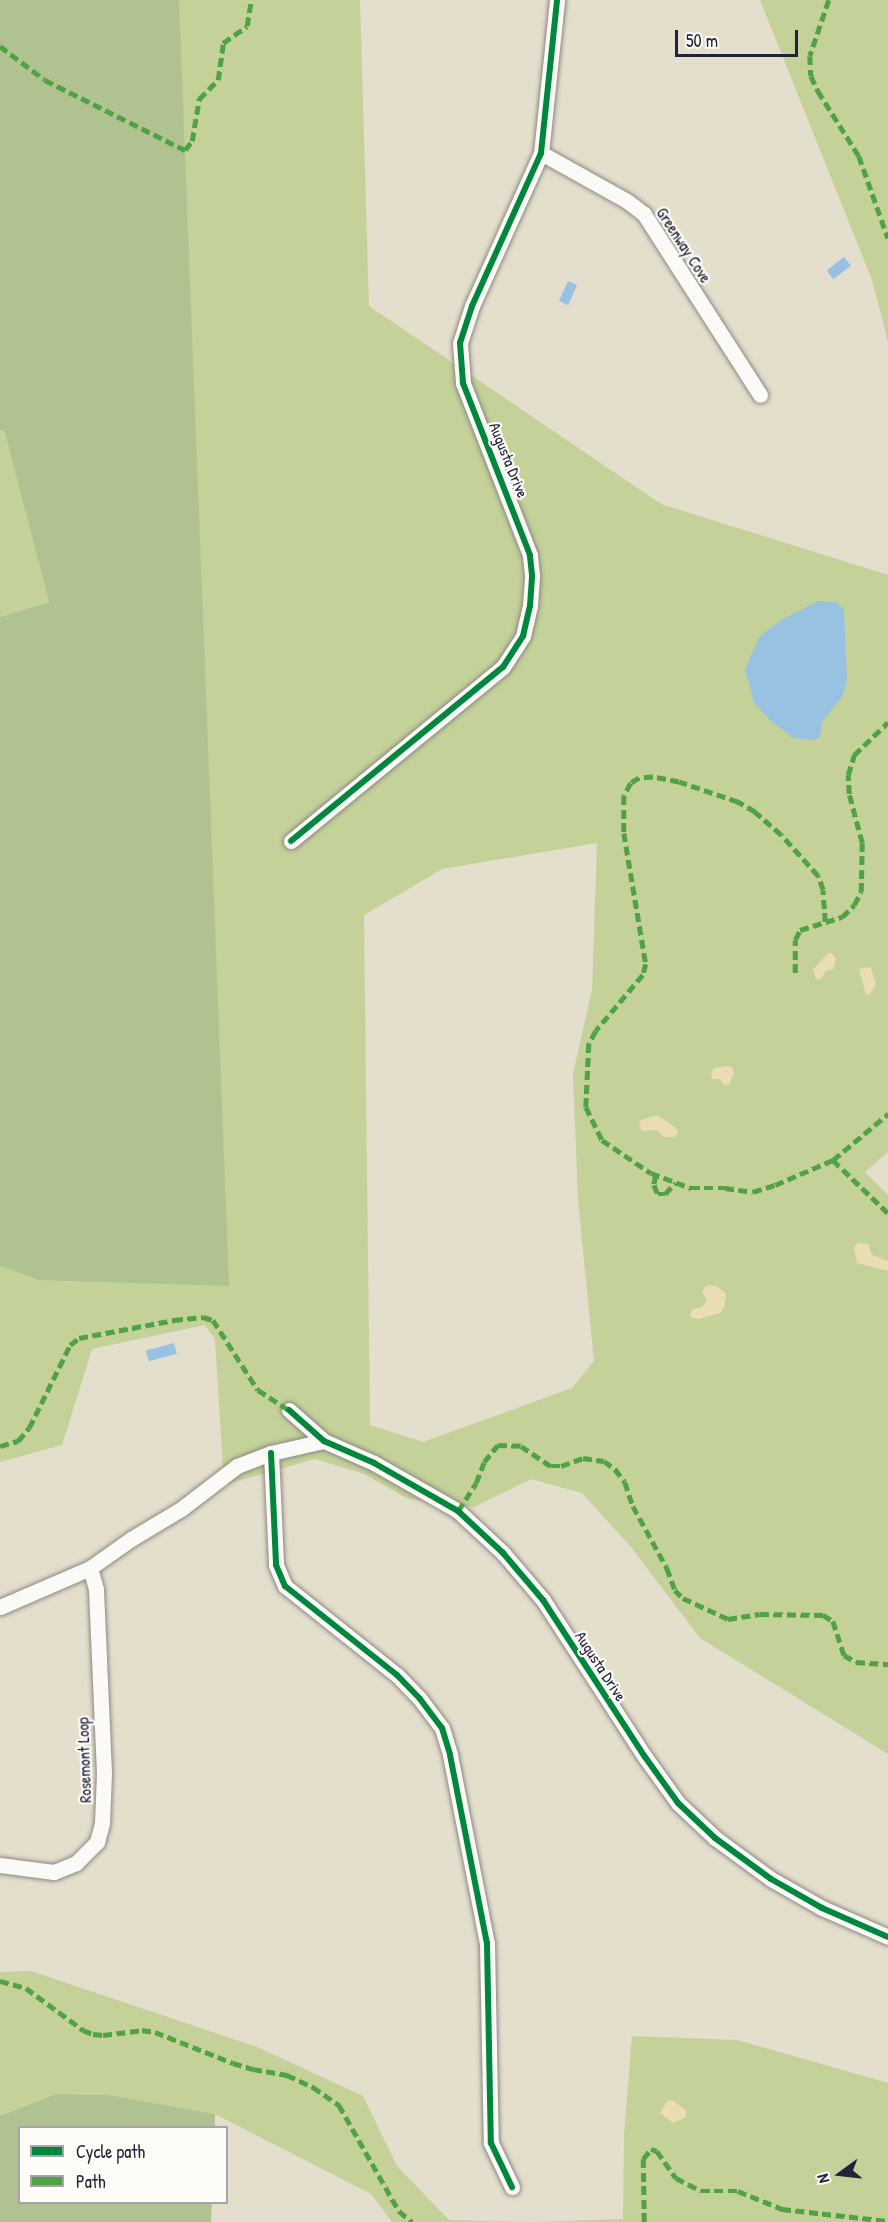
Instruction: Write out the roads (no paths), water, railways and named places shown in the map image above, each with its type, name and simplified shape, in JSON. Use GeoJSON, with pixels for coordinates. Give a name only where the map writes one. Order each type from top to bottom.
{"type":"FeatureCollection","features":[{"type":"Feature","properties":{"kind":"street","name":"Augusta Drive"},"geometry":{"type":"LineString","coordinates":[[291,841],[502,667],[523,636],[530,606],[532,575],[530,555],[463,383],[460,343],[472,306],[541,153],[557,0]]}},
{"type":"Feature","properties":{"kind":"street","name":"Greenway Cove"},"geometry":{"type":"LineString","coordinates":[[541,153],[644,214],[760,395]]}},
{"type":"Feature","properties":{"kind":"street","name":"Augusta Drive"},"geometry":{"type":"LineString","coordinates":[[289,1410],[324,1441],[374,1463],[458,1511],[503,1553],[543,1600],[645,1757],[678,1803],[715,1838],[771,1879],[822,1908],[888,1937]]}},
{"type":"Feature","properties":{"kind":"street"},"geometry":{"type":"LineString","coordinates":[[0,1607],[90,1568],[131,1539],[181,1509],[237,1466],[271,1453],[324,1441]]}},
{"type":"Feature","properties":{"kind":"street"},"geometry":{"type":"LineString","coordinates":[[271,1453],[276,1565],[285,1586],[397,1675],[420,1699],[442,1728],[450,1755],[487,1943],[491,2143],[512,2187]]}},
{"type":"Feature","properties":{"kind":"street","name":"Rosemont Loop"},"geometry":{"type":"LineString","coordinates":[[0,1865],[54,1872],[76,1863],[87,1854],[99,1833],[102,1823],[104,1773],[96,1589],[90,1568]]}},
{"type":"Feature","properties":{"kind":"water"},"geometry":{"type":"Polygon","coordinates":[[[844,257],[851,266],[833,279],[827,271],[844,257]]]}},
{"type":"Feature","properties":{"kind":"water"},"geometry":{"type":"Polygon","coordinates":[[[568,281],[577,285],[568,305],[559,301],[568,281]]]}},
{"type":"Feature","properties":{"kind":"water"},"geometry":{"type":"Polygon","coordinates":[[[818,601],[836,602],[844,610],[847,680],[842,697],[822,722],[820,737],[815,740],[793,738],[770,720],[754,703],[745,669],[760,636],[781,620],[818,601]]]}},
{"type":"Feature","properties":{"kind":"water"},"geometry":{"type":"Polygon","coordinates":[[[174,1343],[177,1354],[149,1361],[146,1351],[174,1343]]]}}]}
